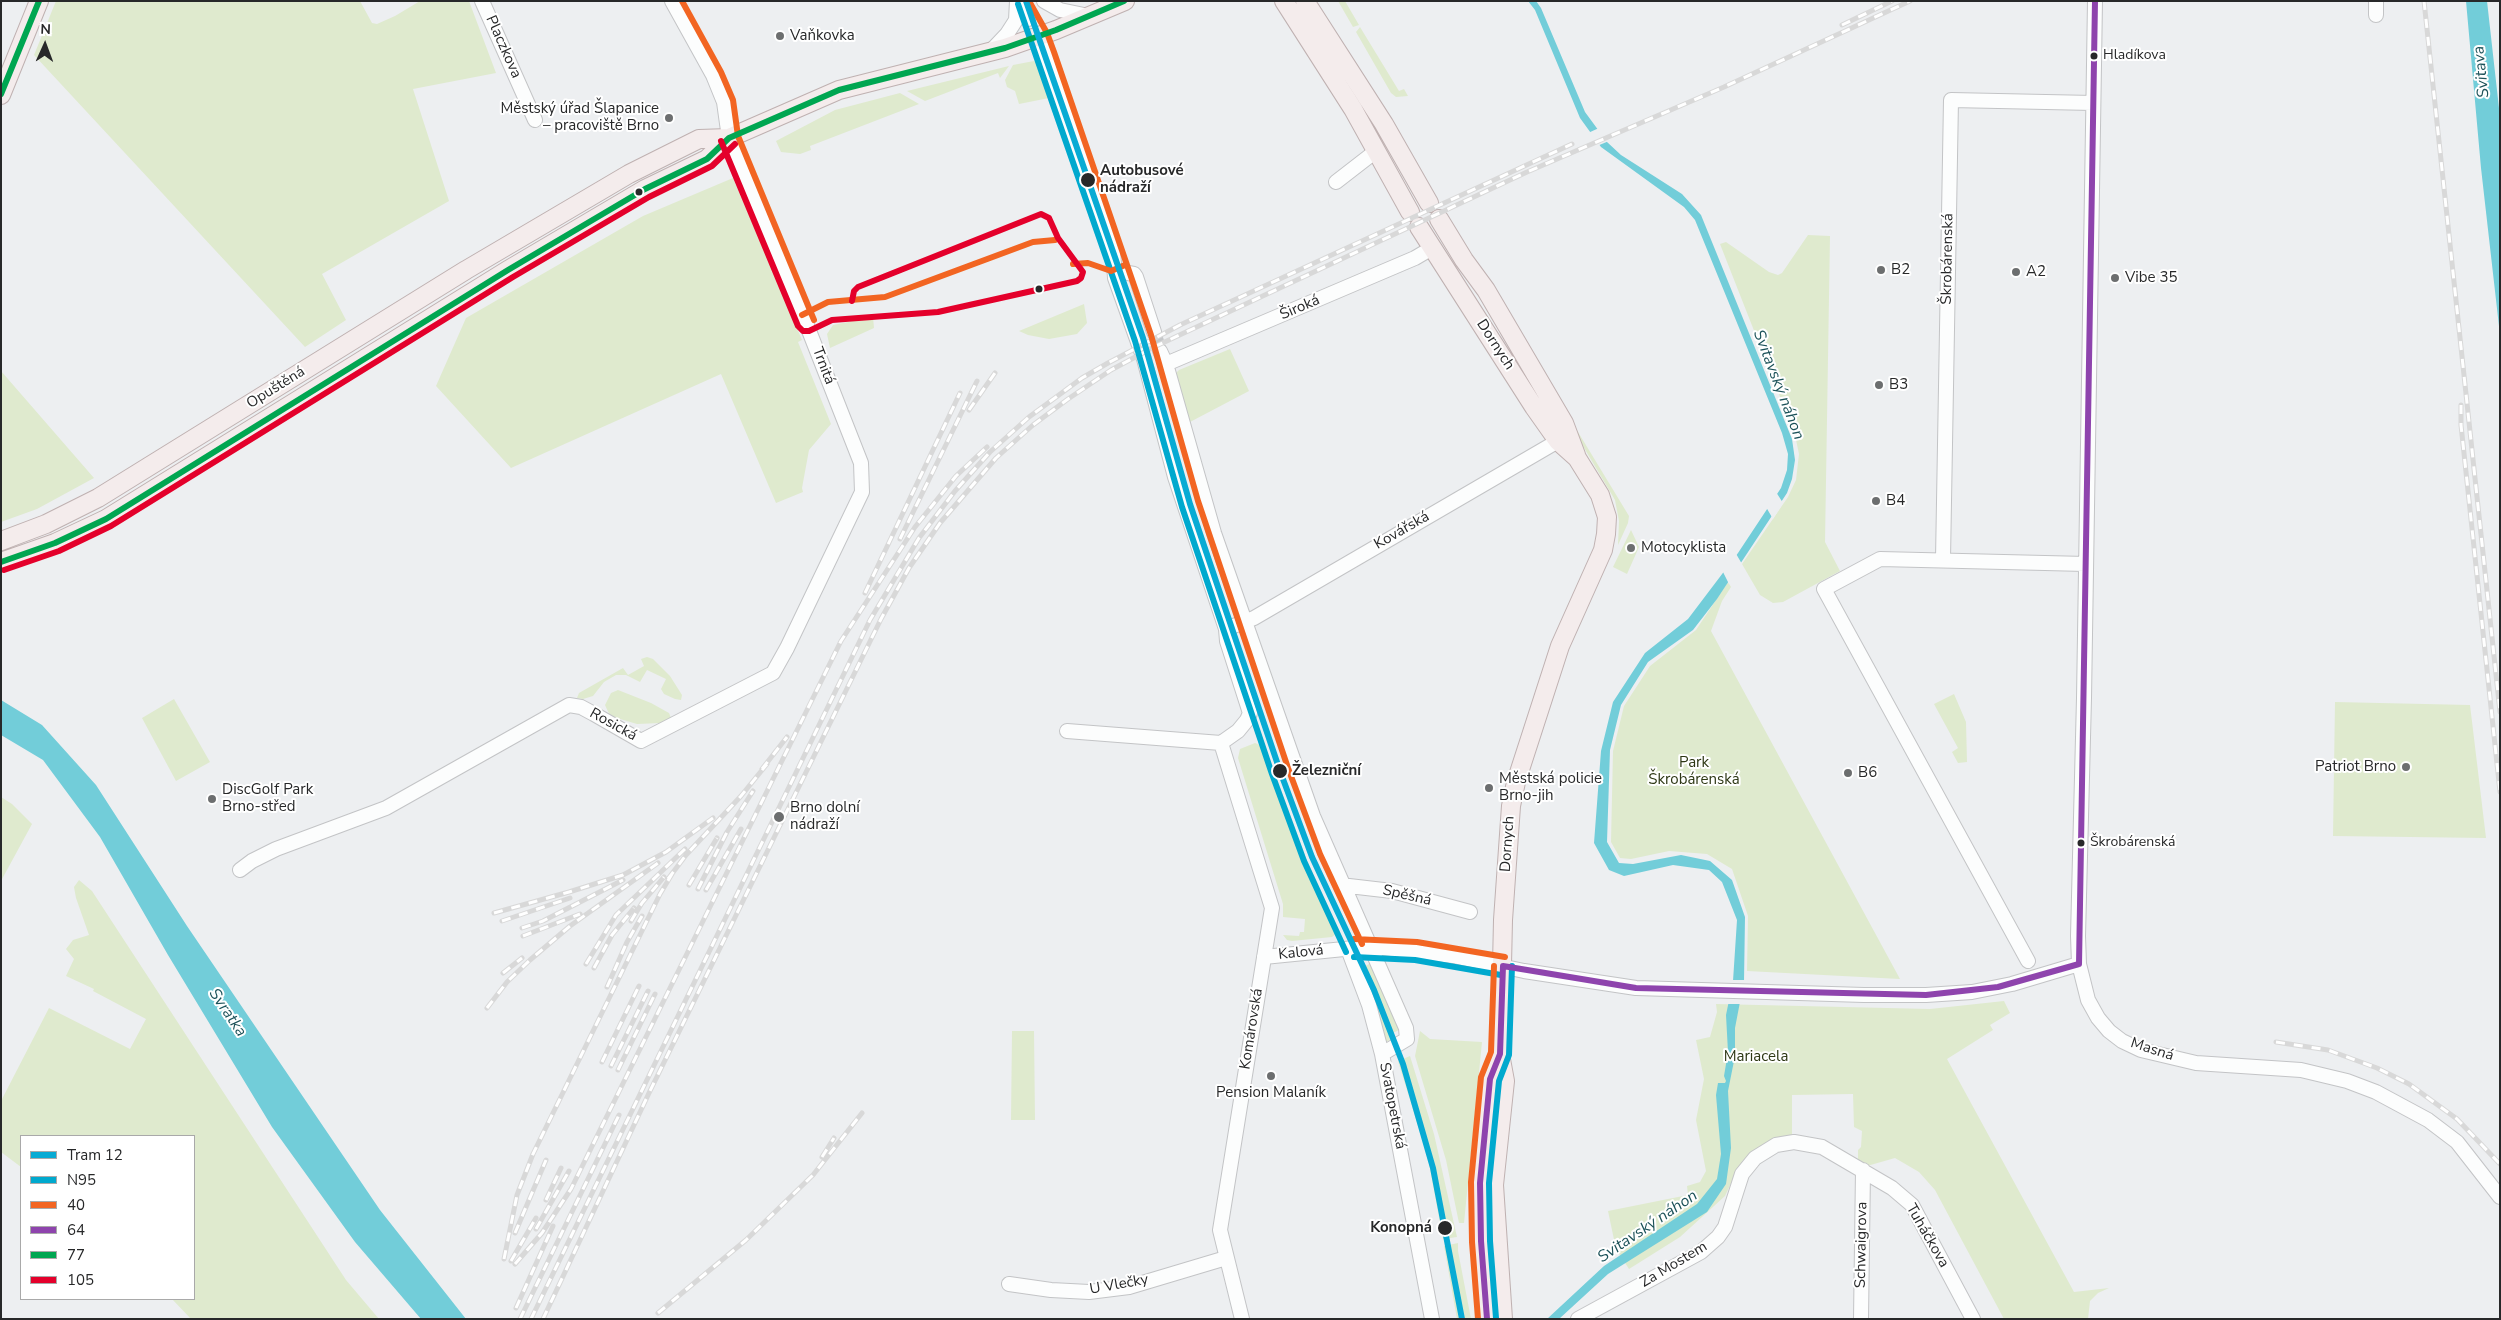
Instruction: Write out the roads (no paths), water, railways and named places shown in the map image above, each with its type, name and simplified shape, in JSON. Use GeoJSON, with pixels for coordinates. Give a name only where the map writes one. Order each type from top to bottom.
{"type":"FeatureCollection","features":[{"type":"Feature","properties":{"kind":"main road"},"geometry":{"type":"LineString","coordinates":[[1,95],[39,1]]}},
{"type":"Feature","properties":{"kind":"main road"},"geometry":{"type":"LineString","coordinates":[[729,138],[845,88],[989,53],[1039,37],[1126,1]]}},
{"type":"Feature","properties":{"kind":"main road"},"geometry":{"type":"LineString","coordinates":[[1284,1],[1348,101],[1410,212]]}},
{"type":"Feature","properties":{"kind":"main road"},"geometry":{"type":"LineString","coordinates":[[1310,5],[1384,124],[1429,203]]}},
{"type":"Feature","properties":{"kind":"main road","name":"Opuštěná"},"geometry":{"type":"LineString","coordinates":[[1,541],[46,524],[98,498],[466,270],[629,174],[699,139],[729,138]]}},
{"type":"Feature","properties":{"kind":"main road","name":"Opuštěná"},"geometry":{"type":"LineString","coordinates":[[1,562],[55,543],[106,519],[508,270],[645,189],[708,159],[729,138]]}},
{"type":"Feature","properties":{"kind":"main road","name":"Dornych"},"geometry":{"type":"LineString","coordinates":[[1440,219],[1464,260],[1486,290],[1564,423],[1577,458],[1596,488],[1607,517],[1606,539],[1601,555],[1563,637],[1513,794],[1505,901],[1500,1054],[1505,1080],[1494,1185],[1503,1319]]}},
{"type":"Feature","properties":{"kind":"main road","name":"Dornych"},"geometry":{"type":"LineString","coordinates":[[1419,227],[1558,441],[1577,458]]}},
{"type":"Feature","properties":{"kind":"main road"},"geometry":{"type":"LineString","coordinates":[[1488,1319],[1481,1241],[1480,1184],[1490,1079],[1500,1054]]}},
{"type":"Feature","properties":{"kind":"street","name":"Placzkova"},"geometry":{"type":"LineString","coordinates":[[482,1],[535,120]]}},
{"type":"Feature","properties":{"kind":"street","name":"Trnitá"},"geometry":{"type":"LineString","coordinates":[[672,1],[713,75],[724,102],[729,138],[859,457]]}},
{"type":"Feature","properties":{"kind":"street"},"geometry":{"type":"LineString","coordinates":[[1018,1],[1028,20]]}},
{"type":"Feature","properties":{"kind":"street"},"geometry":{"type":"LineString","coordinates":[[989,53],[1007,34],[1016,20],[1018,1]]}},
{"type":"Feature","properties":{"kind":"street","name":"Masná"},"geometry":{"type":"LineString","coordinates":[[2095,1],[2078,936],[2079,964],[2088,1000],[2098,1018],[2122,1041],[2141,1050],[2196,1063],[2301,1070],[2347,1081],[2376,1092],[2428,1120],[2450,1136],[2468,1155],[2500,1197]]}},
{"type":"Feature","properties":{"kind":"street"},"geometry":{"type":"LineString","coordinates":[[1042,6],[1089,16]]}},
{"type":"Feature","properties":{"kind":"street"},"geometry":{"type":"LineString","coordinates":[[1039,37],[1112,250],[1115,278],[1144,359],[1188,518],[1226,629],[1227,641],[1250,713],[1238,732],[1221,743],[1067,731]]}},
{"type":"Feature","properties":{"kind":"street","name":"Škrobárenská"},"geometry":{"type":"LineString","coordinates":[[1943,559],[1951,100],[2093,103]]}},
{"type":"Feature","properties":{"kind":"street"},"geometry":{"type":"LineString","coordinates":[[1336,182],[1376,151]]}},
{"type":"Feature","properties":{"kind":"street","name":"Široká"},"geometry":{"type":"LineString","coordinates":[[1166,364],[1415,258],[1432,248]]}},
{"type":"Feature","properties":{"kind":"street"},"geometry":{"type":"LineString","coordinates":[[1128,273],[1134,274],[1136,277],[1154,332]]}},
{"type":"Feature","properties":{"kind":"street","name":"Svatopetrská"},"geometry":{"type":"LineString","coordinates":[[1160,352],[1166,364],[1200,487],[1321,836],[1408,1033],[1405,1041],[1382,1054],[1432,1319]]}},
{"type":"Feature","properties":{"kind":"street","name":"Kovářská"},"geometry":{"type":"LineString","coordinates":[[1226,629],[1246,622],[1558,441]]}},
{"type":"Feature","properties":{"kind":"street","name":"Rosická"},"geometry":{"type":"LineString","coordinates":[[240,870],[268,853],[386,808],[563,707],[569,705],[581,707],[640,741],[773,673],[862,492],[864,481],[859,457]]}},
{"type":"Feature","properties":{"kind":"street"},"geometry":{"type":"LineString","coordinates":[[2028,961],[1824,589],[1880,559],[1943,559],[2086,564]]}},
{"type":"Feature","properties":{"kind":"street","name":"Komárovská"},"geometry":{"type":"LineString","coordinates":[[1221,743],[1271,900],[1272,914],[1220,1230],[1242,1319]]}},
{"type":"Feature","properties":{"kind":"street","name":"Spěšná"},"geometry":{"type":"LineString","coordinates":[[1344,888],[1349,886],[1373,888],[1402,893],[1470,912]]}},
{"type":"Feature","properties":{"kind":"street","name":"Kalová"},"geometry":{"type":"LineString","coordinates":[[1264,957],[1370,947],[1453,956],[1614,985],[1754,993],[1890,995],[1959,993],[2012,984],[2079,964]]}},
{"type":"Feature","properties":{"kind":"street"},"geometry":{"type":"LineString","coordinates":[[1348,949],[1369,1005],[1382,1054]]}},
{"type":"Feature","properties":{"kind":"street","name":"Za Mostem"},"geometry":{"type":"LineString","coordinates":[[1578,1319],[1701,1252],[1725,1228],[1742,1174],[1755,1158],[1776,1145],[1794,1142],[1822,1147],[1863,1170]]}},
{"type":"Feature","properties":{"kind":"street","name":"Schwaigrova"},"geometry":{"type":"LineString","coordinates":[[1861,1319],[1863,1170]]}},
{"type":"Feature","properties":{"kind":"street","name":"Tuháčkova"},"geometry":{"type":"LineString","coordinates":[[1863,1170],[1892,1188],[1912,1205],[1973,1319]]}},
{"type":"Feature","properties":{"kind":"street","name":"U Vlečky"},"geometry":{"type":"LineString","coordinates":[[1009,1284],[1051,1290],[1089,1292],[1129,1287],[1226,1258]]}},
{"type":"Feature","properties":{"kind":"water"},"geometry":{"type":"Polygon","coordinates":[[[1528,1],[1536,1],[1541,8],[1585,112],[1607,142],[1621,155],[1682,194],[1701,215],[1792,439],[1795,460],[1792,479],[1787,493],[1717,599],[1693,630],[1648,662],[1621,705],[1610,750],[1607,842],[1619,863],[1633,864],[1681,855],[1710,861],[1732,880],[1745,917],[1744,981],[1735,1028],[1735,1056],[1728,1091],[1731,1148],[1726,1184],[1707,1212],[1608,1274],[1559,1319],[1547,1319],[1604,1266],[1697,1204],[1717,1179],[1721,1154],[1716,1095],[1718,1083],[1725,1083],[1726,1081],[1724,1076],[1728,1052],[1726,1015],[1733,981],[1737,920],[1722,882],[1709,870],[1673,865],[1624,876],[1609,870],[1594,843],[1601,751],[1613,702],[1645,653],[1688,619],[1738,553],[1781,488],[1787,470],[1788,454],[1782,433],[1695,220],[1684,207],[1601,147],[1580,118],[1535,10],[1528,1]]]}},
{"type":"Feature","properties":{"kind":"water","name":"Svitava"},"geometry":{"type":"Polygon","coordinates":[[[2466,1],[2487,1],[2500,117],[2500,335],[2481,168],[2466,1]]]}},
{"type":"Feature","properties":{"kind":"water","name":"Svratka"},"geometry":{"type":"Polygon","coordinates":[[[1,700],[42,725],[96,785],[187,926],[380,1210],[466,1319],[421,1319],[355,1242],[272,1127],[168,955],[100,837],[43,760],[1,735],[1,700]]]}},
{"type":"Feature","properties":{"kind":"tunnel"},"geometry":{"type":"LineString","coordinates":[[1154,332],[1160,351]]}},
{"type":"Feature","properties":{"kind":"railway"},"geometry":{"type":"LineString","coordinates":[[1842,25],[1892,1]]}},
{"type":"Feature","properties":{"kind":"railway"},"geometry":{"type":"LineString","coordinates":[[543,1319],[649,1093],[881,619],[909,568],[940,523],[996,458],[1033,425],[1068,399],[1111,370],[1154,347],[1527,172],[1724,87],[1910,1]]}},
{"type":"Feature","properties":{"kind":"railway"},"geometry":{"type":"LineString","coordinates":[[2424,1],[2500,712]]}},
{"type":"Feature","properties":{"kind":"railway"},"geometry":{"type":"LineString","coordinates":[[531,1319],[870,620],[919,538],[955,491],[990,452],[1029,417],[1082,378],[1108,363],[1180,325],[1572,144]]}},
{"type":"Feature","properties":{"kind":"railway"},"geometry":{"type":"LineString","coordinates":[[969,410],[995,373]]}},
{"type":"Feature","properties":{"kind":"railway"},"geometry":{"type":"LineString","coordinates":[[900,539],[977,381]]}},
{"type":"Feature","properties":{"kind":"railway"},"geometry":{"type":"LineString","coordinates":[[865,593],[960,393]]}},
{"type":"Feature","properties":{"kind":"railway"},"geometry":{"type":"LineString","coordinates":[[2461,405],[2461,425],[2500,792]]}},
{"type":"Feature","properties":{"kind":"railway"},"geometry":{"type":"LineString","coordinates":[[515,1264],[542,1233],[571,1189],[841,641],[915,527],[956,476],[987,447]]}},
{"type":"Feature","properties":{"kind":"railway"},"geometry":{"type":"LineString","coordinates":[[762,769],[787,737]]}},
{"type":"Feature","properties":{"kind":"railway"},"geometry":{"type":"LineString","coordinates":[[668,879],[686,855],[741,796],[767,764]]}},
{"type":"Feature","properties":{"kind":"railway"},"geometry":{"type":"LineString","coordinates":[[698,889],[727,832],[753,791]]}},
{"type":"Feature","properties":{"kind":"railway"},"geometry":{"type":"LineString","coordinates":[[494,913],[623,875],[666,852],[713,818]]}},
{"type":"Feature","properties":{"kind":"railway"},"geometry":{"type":"LineString","coordinates":[[706,890],[741,829]]}},
{"type":"Feature","properties":{"kind":"railway"},"geometry":{"type":"LineString","coordinates":[[689,885],[717,838]]}},
{"type":"Feature","properties":{"kind":"railway"},"geometry":{"type":"LineString","coordinates":[[586,964],[616,915],[685,849]]}},
{"type":"Feature","properties":{"kind":"railway"},"geometry":{"type":"LineString","coordinates":[[487,1008],[507,982],[570,926],[658,863]]}},
{"type":"Feature","properties":{"kind":"railway"},"geometry":{"type":"LineString","coordinates":[[504,1259],[517,1195],[533,1154],[660,894],[672,874]]}},
{"type":"Feature","properties":{"kind":"railway"},"geometry":{"type":"LineString","coordinates":[[631,921],[642,903],[664,877]]}},
{"type":"Feature","properties":{"kind":"railway"},"geometry":{"type":"LineString","coordinates":[[522,928],[543,921],[623,880]]}},
{"type":"Feature","properties":{"kind":"railway"},"geometry":{"type":"LineString","coordinates":[[502,921],[570,898]]}},
{"type":"Feature","properties":{"kind":"railway"},"geometry":{"type":"LineString","coordinates":[[594,968],[612,935],[634,908]]}},
{"type":"Feature","properties":{"kind":"railway"},"geometry":{"type":"LineString","coordinates":[[523,936],[580,914]]}},
{"type":"Feature","properties":{"kind":"railway"},"geometry":{"type":"LineString","coordinates":[[607,987],[627,942],[642,916]]}},
{"type":"Feature","properties":{"kind":"railway"},"geometry":{"type":"LineString","coordinates":[[503,973],[522,958]]}},
{"type":"Feature","properties":{"kind":"railway"},"geometry":{"type":"LineString","coordinates":[[602,1062],[639,986]]}},
{"type":"Feature","properties":{"kind":"railway"},"geometry":{"type":"LineString","coordinates":[[611,1066],[648,991]]}},
{"type":"Feature","properties":{"kind":"railway"},"geometry":{"type":"LineString","coordinates":[[618,1070],[655,994]]}},
{"type":"Feature","properties":{"kind":"railway"},"geometry":{"type":"LineString","coordinates":[[2276,1042],[2328,1050],[2377,1068],[2409,1084],[2457,1119],[2500,1164]]}},
{"type":"Feature","properties":{"kind":"railway"},"geometry":{"type":"LineString","coordinates":[[658,1313],[746,1240],[813,1175],[862,1113]]}},
{"type":"Feature","properties":{"kind":"railway"},"geometry":{"type":"LineString","coordinates":[[520,1319],[619,1115]]}},
{"type":"Feature","properties":{"kind":"railway"},"geometry":{"type":"LineString","coordinates":[[822,1157],[834,1138]]}},
{"type":"Feature","properties":{"kind":"railway"},"geometry":{"type":"LineString","coordinates":[[515,1233],[546,1160]]}},
{"type":"Feature","properties":{"kind":"railway"},"geometry":{"type":"LineString","coordinates":[[546,1200],[561,1168]]}},
{"type":"Feature","properties":{"kind":"railway"},"geometry":{"type":"LineString","coordinates":[[536,1229],[569,1171]]}},
{"type":"Feature","properties":{"kind":"railway"},"geometry":{"type":"LineString","coordinates":[[511,1261],[536,1218]]}},
{"type":"Feature","properties":{"kind":"railway"},"geometry":{"type":"LineString","coordinates":[[516,1308],[553,1226]]}},
{"type":"Feature","properties":{"kind":"tram line","name":"12"},"geometry":{"type":"LineString","coordinates":[[1026,1],[1143,338],[1190,504],[1280,771],[1312,857],[1374,990],[1403,1064],[1433,1168],[1462,1319]]}},
{"type":"Feature","properties":{"kind":"place","name":"Vaňkovka"},"geometry":{"type":"Point","coordinates":[780,36]}},
{"type":"Feature","properties":{"kind":"place","name":"Hladíkova"},"geometry":{"type":"Point","coordinates":[2094,56]}},
{"type":"Feature","properties":{"kind":"place","name":"Městský úřad Šlapanice – pracoviště Brno"},"geometry":{"type":"Point","coordinates":[669,118]}},
{"type":"Feature","properties":{"kind":"place","name":"Autobusové nádraží"},"geometry":{"type":"Point","coordinates":[1088,180]}},
{"type":"Feature","properties":{"kind":"place","name":"B2"},"geometry":{"type":"Point","coordinates":[1881,270]}},
{"type":"Feature","properties":{"kind":"place","name":"A2"},"geometry":{"type":"Point","coordinates":[2016,272]}},
{"type":"Feature","properties":{"kind":"place","name":"Vibe 35"},"geometry":{"type":"Point","coordinates":[2115,278]}},
{"type":"Feature","properties":{"kind":"place","name":"B3"},"geometry":{"type":"Point","coordinates":[1879,385]}},
{"type":"Feature","properties":{"kind":"place","name":"B4"},"geometry":{"type":"Point","coordinates":[1876,501]}},
{"type":"Feature","properties":{"kind":"place","name":"Motocyklista"},"geometry":{"type":"Point","coordinates":[1631,548]}},
{"type":"Feature","properties":{"kind":"place","name":"Patriot Brno"},"geometry":{"type":"Point","coordinates":[2406,767]}},
{"type":"Feature","properties":{"kind":"place","name":"Železniční"},"geometry":{"type":"Point","coordinates":[1280,771]}},
{"type":"Feature","properties":{"kind":"place","name":"B6"},"geometry":{"type":"Point","coordinates":[1848,773]}},
{"type":"Feature","properties":{"kind":"place","name":"Městská policie Brno-jih"},"geometry":{"type":"Point","coordinates":[1489,788]}},
{"type":"Feature","properties":{"kind":"place","name":"DiscGolf Park Brno-střed"},"geometry":{"type":"Point","coordinates":[212,799]}},
{"type":"Feature","properties":{"kind":"place","name":"Brno dolní nádraží"},"geometry":{"type":"Point","coordinates":[779,817]}},
{"type":"Feature","properties":{"kind":"place","name":"Škrobárenská"},"geometry":{"type":"Point","coordinates":[2081,843]}},
{"type":"Feature","properties":{"kind":"place","name":"Pension Malaník"},"geometry":{"type":"Point","coordinates":[1271,1076]}},
{"type":"Feature","properties":{"kind":"place","name":"Konopná"},"geometry":{"type":"Point","coordinates":[1445,1228]}},
{"type":"Feature","properties":{"kind":"water label","name":"Svitavský náhon"},"geometry":{"type":"Point","coordinates":[1778,385]}},
{"type":"Feature","properties":{"kind":"water label","name":"Svitavský náhon"},"geometry":{"type":"Point","coordinates":[1648,1227]}},
{"type":"Feature","properties":{"kind":"park label","name":"Park Škrobárenská"},"geometry":{"type":"Point","coordinates":[1694,772]}},
{"type":"Feature","properties":{"kind":"park label","name":"Mariacela"},"geometry":{"type":"Point","coordinates":[1756,1057]}}]}
